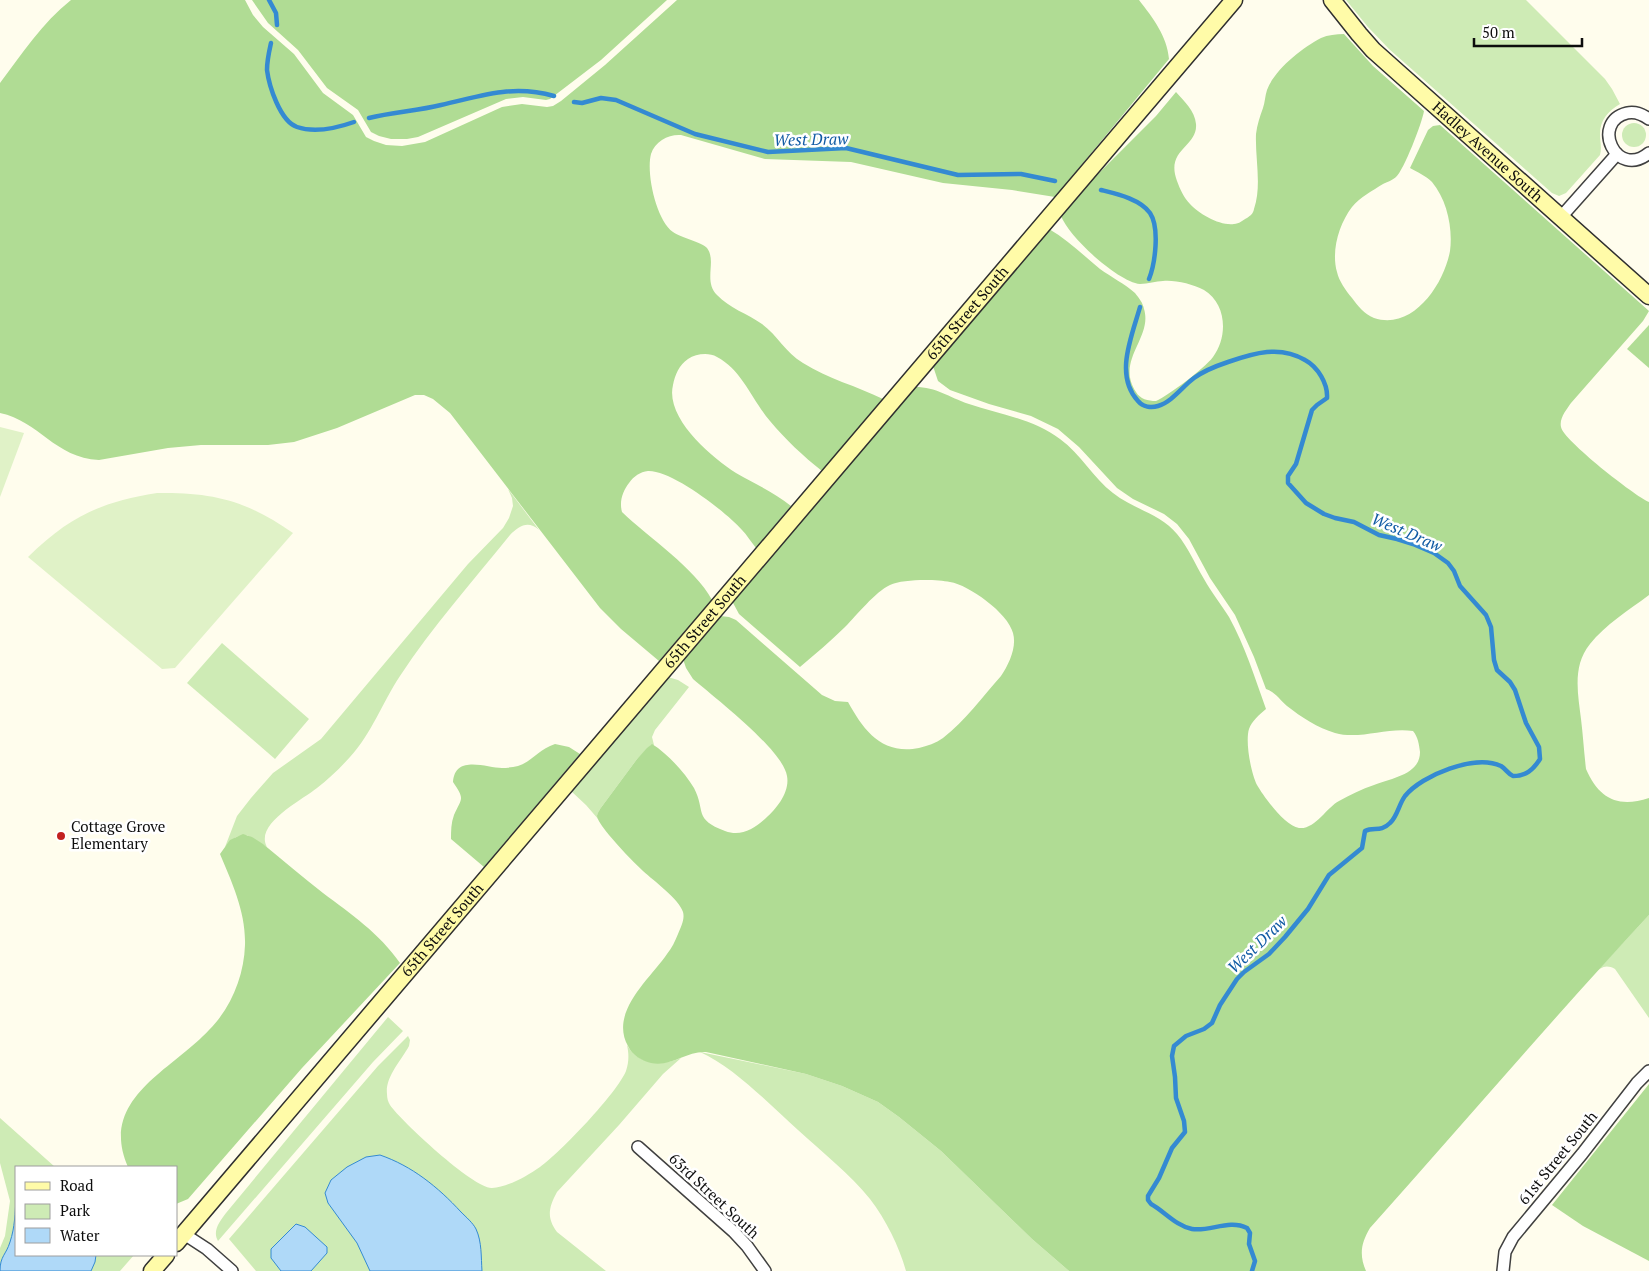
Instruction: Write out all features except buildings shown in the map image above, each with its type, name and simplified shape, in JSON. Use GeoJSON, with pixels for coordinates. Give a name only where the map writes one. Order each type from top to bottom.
{"type":"FeatureCollection","features":[{"type":"Feature","properties":{"kind":"street","name":"65th Street South"},"geometry":{"type":"LineString","coordinates":[[180,1239],[1234,0]]}},
{"type":"Feature","properties":{"kind":"street","name":"Hadley Avenue South"},"geometry":{"type":"LineString","coordinates":[[1332,0],[1352,27],[1373,50],[1649,296]]}},
{"type":"Feature","properties":{"kind":"street"},"geometry":{"type":"LineString","coordinates":[[1649,119],[1644,115],[1634,112],[1624,114],[1615,120],[1609,135],[1611,145],[1617,154],[1626,159],[1643,158],[1649,153]]}},
{"type":"Feature","properties":{"kind":"street"},"geometry":{"type":"LineString","coordinates":[[1561,217],[1617,154]]}},
{"type":"Feature","properties":{"kind":"street","name":"61st Street South"},"geometry":{"type":"LineString","coordinates":[[1503,1271],[1505,1252],[1513,1237],[1582,1154],[1637,1083],[1649,1071]]}},
{"type":"Feature","properties":{"kind":"street","name":"63rd Street South"},"geometry":{"type":"LineString","coordinates":[[638,1147],[734,1232],[751,1250],[765,1271]]}},
{"type":"Feature","properties":{"kind":"street"},"geometry":{"type":"LineString","coordinates":[[180,1239],[207,1249],[232,1271]]}},
{"type":"Feature","properties":{"kind":"street"},"geometry":{"type":"LineString","coordinates":[[152,1271],[165,1256]]}},
{"type":"Feature","properties":{"kind":"green space"},"geometry":{"type":"Polygon","coordinates":[[[71,0],[245,0],[253,15],[263,27],[294,54],[323,93],[353,115],[366,137],[386,145],[402,146],[425,142],[502,107],[522,104],[553,106],[605,65],[677,0],[1139,0],[1162,35],[1169,59],[1055,197],[1012,190],[943,183],[851,162],[765,159],[681,135],[667,137],[656,145],[651,154],[650,173],[657,207],[667,226],[673,232],[707,248],[711,259],[711,284],[717,295],[727,304],[762,324],[791,354],[803,363],[822,374],[883,399],[822,471],[794,447],[776,428],[740,377],[726,363],[713,355],[702,354],[691,357],[682,364],[675,378],[672,398],[683,423],[692,435],[726,466],[791,506],[756,548],[744,532],[724,513],[684,484],[671,477],[648,471],[635,476],[622,496],[622,512],[695,576],[712,600],[659,661],[621,629],[600,608],[450,413],[433,399],[424,395],[415,395],[337,428],[294,442],[268,445],[201,445],[168,448],[99,460],[84,458],[70,453],[26,423],[0,413],[0,83],[24,50],[51,19],[71,0]]]}},
{"type":"Feature","properties":{"kind":"green space"},"geometry":{"type":"Polygon","coordinates":[[[252,0],[667,0],[601,60],[550,99],[523,97],[506,99],[418,137],[391,139],[371,132],[358,110],[327,88],[298,50],[268,23],[252,0]]]}},
{"type":"Feature","properties":{"kind":"green space"},"geometry":{"type":"Polygon","coordinates":[[[1346,0],[1526,0],[1605,79],[1620,104],[1608,113],[1601,124],[1600,155],[1566,193],[1559,196],[1552,193],[1389,49],[1346,0]]]}},
{"type":"Feature","properties":{"kind":"green space"},"geometry":{"type":"Polygon","coordinates":[[[1344,34],[1373,66],[1424,111],[1412,146],[1399,173],[1395,178],[1355,203],[1343,221],[1337,238],[1335,264],[1338,275],[1347,292],[1364,312],[1374,318],[1388,320],[1401,318],[1414,311],[1434,290],[1447,264],[1451,233],[1442,197],[1432,182],[1410,168],[1428,130],[1433,126],[1440,125],[1649,311],[1643,321],[1571,403],[1561,420],[1561,427],[1565,434],[1586,455],[1641,498],[1649,502],[1649,595],[1610,624],[1590,644],[1581,661],[1578,680],[1586,769],[1591,779],[1603,794],[1619,801],[1638,801],[1649,798],[1649,915],[1543,1031],[1370,1228],[1362,1249],[1362,1260],[1366,1271],[1069,1271],[1032,1239],[941,1151],[878,1102],[842,1086],[806,1074],[706,1052],[699,1052],[659,1064],[648,1062],[635,1055],[628,1046],[624,1033],[624,1021],[628,1009],[642,985],[672,947],[683,920],[683,912],[677,902],[613,840],[600,824],[597,815],[637,759],[652,744],[670,758],[681,770],[694,788],[704,818],[715,827],[731,833],[752,829],[770,814],[782,799],[787,788],[787,776],[783,765],[747,725],[693,679],[686,668],[683,659],[720,616],[736,620],[822,695],[835,701],[848,702],[868,731],[884,744],[895,748],[919,748],[943,738],[966,716],[1001,676],[1013,650],[1014,638],[1010,625],[987,601],[958,584],[936,580],[919,580],[896,583],[884,588],[840,632],[800,667],[739,614],[732,601],[915,387],[936,391],[969,404],[1028,422],[1050,432],[1067,445],[1113,493],[1163,521],[1177,534],[1229,617],[1249,662],[1266,709],[1258,716],[1249,729],[1248,749],[1251,765],[1257,785],[1281,817],[1293,826],[1305,828],[1316,822],[1339,801],[1365,788],[1410,771],[1415,766],[1419,760],[1420,752],[1419,743],[1413,731],[1403,730],[1354,735],[1335,733],[1304,718],[1266,689],[1235,615],[1210,578],[1189,539],[1177,524],[1164,514],[1133,499],[1117,488],[1079,447],[1058,429],[1031,416],[950,390],[938,381],[933,366],[1049,229],[1100,269],[1135,293],[1142,303],[1145,320],[1144,330],[1132,359],[1130,370],[1131,380],[1136,392],[1144,399],[1156,401],[1194,375],[1213,357],[1221,340],[1223,321],[1221,312],[1212,296],[1204,290],[1184,283],[1160,281],[1140,284],[1131,281],[1107,267],[1095,257],[1074,235],[1061,216],[1095,177],[1156,116],[1176,92],[1191,111],[1196,124],[1192,138],[1178,155],[1175,162],[1174,170],[1182,193],[1194,208],[1216,221],[1236,224],[1247,218],[1253,212],[1258,191],[1256,134],[1266,92],[1271,82],[1290,60],[1306,47],[1324,37],[1344,34]]]}},
{"type":"Feature","properties":{"kind":"green space"},"geometry":{"type":"Polygon","coordinates":[[[1634,123],[1642,127],[1646,135],[1642,143],[1634,147],[1626,143],[1622,135],[1626,127],[1634,123]]]}},
{"type":"Feature","properties":{"kind":"green space"},"geometry":{"type":"Polygon","coordinates":[[[1649,325],[1649,368],[1627,349],[1649,325]]]}},
{"type":"Feature","properties":{"kind":"green space"},"geometry":{"type":"Polygon","coordinates":[[[0,427],[24,433],[0,497],[0,427]]]}},
{"type":"Feature","properties":{"kind":"green space"},"geometry":{"type":"Polygon","coordinates":[[[508,489],[539,530],[531,525],[524,525],[510,535],[412,658],[358,748],[326,781],[273,821],[267,830],[265,838],[267,847],[247,835],[236,837],[225,847],[237,816],[251,798],[273,773],[321,739],[468,564],[503,528],[513,506],[508,489]]]}},
{"type":"Feature","properties":{"kind":"green space"},"geometry":{"type":"Polygon","coordinates":[[[157,493],[196,494],[229,501],[260,513],[293,533],[175,668],[162,669],[28,557],[58,531],[87,513],[119,501],[157,493]]]}},
{"type":"Feature","properties":{"kind":"green space"},"geometry":{"type":"Polygon","coordinates":[[[222,643],[309,719],[275,759],[187,683],[222,643]]]}},
{"type":"Feature","properties":{"kind":"green space"},"geometry":{"type":"Polygon","coordinates":[[[668,677],[678,680],[689,687],[655,730],[652,737],[654,745],[651,745],[637,759],[600,809],[597,815],[599,820],[571,791],[668,677]]]}},
{"type":"Feature","properties":{"kind":"green space"},"geometry":{"type":"Polygon","coordinates":[[[555,744],[569,747],[580,754],[484,867],[451,839],[452,821],[461,799],[453,782],[455,773],[465,765],[473,764],[502,768],[518,766],[555,744]]]}},
{"type":"Feature","properties":{"kind":"green space"},"geometry":{"type":"Polygon","coordinates":[[[243,834],[263,844],[364,925],[383,942],[400,963],[302,1068],[188,1199],[178,1203],[178,1166],[128,1166],[121,1143],[123,1123],[130,1105],[143,1088],[209,1030],[224,1012],[235,991],[244,957],[245,933],[241,909],[220,854],[230,840],[243,834]]]}},
{"type":"Feature","properties":{"kind":"green space"},"geometry":{"type":"Polygon","coordinates":[[[1649,915],[1649,1018],[1615,969],[1604,967],[1594,974],[1649,915]]]}},
{"type":"Feature","properties":{"kind":"green space"},"geometry":{"type":"Polygon","coordinates":[[[388,1017],[403,1031],[373,1062],[218,1241],[216,1230],[226,1213],[388,1017]]]}},
{"type":"Feature","properties":{"kind":"green space"},"geometry":{"type":"Polygon","coordinates":[[[408,1036],[410,1040],[409,1046],[388,1081],[387,1095],[389,1104],[438,1153],[470,1178],[492,1188],[511,1183],[540,1167],[588,1122],[621,1081],[628,1064],[627,1045],[637,1057],[651,1062],[674,1061],[681,1058],[663,1074],[557,1192],[552,1202],[550,1217],[557,1232],[606,1271],[256,1271],[229,1239],[378,1066],[408,1036]]]}},
{"type":"Feature","properties":{"kind":"green space"},"geometry":{"type":"Polygon","coordinates":[[[700,1052],[806,1074],[842,1086],[878,1102],[941,1151],[1032,1239],[1069,1271],[906,1271],[900,1252],[887,1224],[870,1199],[854,1181],[751,1087],[726,1067],[700,1052]]]}},
{"type":"Feature","properties":{"kind":"green space"},"geometry":{"type":"Polygon","coordinates":[[[1649,1084],[1649,1261],[1583,1226],[1552,1205],[1649,1084]]]}},
{"type":"Feature","properties":{"kind":"green space"},"geometry":{"type":"Polygon","coordinates":[[[0,1118],[54,1166],[15,1166],[15,1256],[133,1256],[120,1271],[0,1271],[0,1248],[5,1236],[10,1201],[0,1163],[0,1118]]]}},
{"type":"Feature","properties":{"kind":"water"},"geometry":{"type":"Polygon","coordinates":[[[380,1155],[403,1165],[424,1178],[471,1222],[476,1229],[479,1239],[482,1271],[370,1271],[357,1243],[328,1203],[325,1193],[331,1180],[347,1167],[366,1157],[380,1155]]]}},
{"type":"Feature","properties":{"kind":"water"},"geometry":{"type":"Polygon","coordinates":[[[15,1209],[15,1256],[96,1256],[91,1271],[0,1271],[1,1262],[13,1231],[15,1209]]]}},
{"type":"Feature","properties":{"kind":"water"},"geometry":{"type":"Polygon","coordinates":[[[296,1224],[305,1227],[327,1247],[327,1253],[311,1271],[281,1271],[271,1258],[271,1249],[296,1224]]]}},
{"type":"Feature","properties":{"kind":"waterway","name":"West Draw"},"geometry":{"type":"LineString","coordinates":[[269,0],[276,13],[277,25]]}},
{"type":"Feature","properties":{"kind":"waterway","name":"West Draw"},"geometry":{"type":"LineString","coordinates":[[271,43],[267,70],[276,102],[285,118],[297,127],[311,130],[333,128],[354,122]]}},
{"type":"Feature","properties":{"kind":"waterway","name":"West Draw"},"geometry":{"type":"LineString","coordinates":[[369,118],[511,91],[524,91],[554,96]]}},
{"type":"Feature","properties":{"kind":"waterway","name":"West Draw"},"geometry":{"type":"LineString","coordinates":[[574,102],[582,103],[601,98],[616,100],[695,134],[768,152],[846,148],[958,175],[1021,174],[1055,181]]}},
{"type":"Feature","properties":{"kind":"waterway","name":"West Draw"},"geometry":{"type":"LineString","coordinates":[[1101,190],[1121,195],[1134,201],[1146,208],[1150,213],[1156,237],[1155,255],[1149,279]]}},
{"type":"Feature","properties":{"kind":"waterway","name":"West Draw"},"geometry":{"type":"LineString","coordinates":[[1140,307],[1127,355],[1126,367],[1131,391],[1138,401],[1145,406],[1153,407],[1163,404],[1194,378],[1211,368],[1257,353],[1277,352],[1296,355],[1310,363],[1318,371],[1326,387],[1327,398],[1312,410],[1296,464],[1288,476],[1288,483],[1306,503],[1324,514],[1354,522],[1379,535],[1413,544],[1434,553],[1448,563],[1454,571],[1460,586],[1486,615],[1491,627],[1494,660],[1497,670],[1510,682],[1515,690],[1526,723],[1539,747],[1540,759],[1532,769],[1522,775],[1513,776],[1501,766],[1490,763],[1477,763],[1436,774],[1413,788],[1405,796],[1390,823],[1380,829],[1365,831],[1362,848],[1329,875],[1308,909],[1285,937],[1269,954],[1237,979],[1220,1005],[1212,1023],[1204,1029],[1186,1036],[1174,1046],[1172,1056],[1176,1098],[1184,1121],[1185,1132],[1172,1148],[1159,1178],[1148,1196],[1148,1200],[1175,1222],[1192,1229],[1206,1229],[1226,1225],[1247,1228],[1250,1233],[1249,1244],[1255,1261],[1252,1271]]}},
{"type":"Feature","properties":{"kind":"place","name":"Cottage Grove Elementary"},"geometry":{"type":"Point","coordinates":[61,836]}}]}
